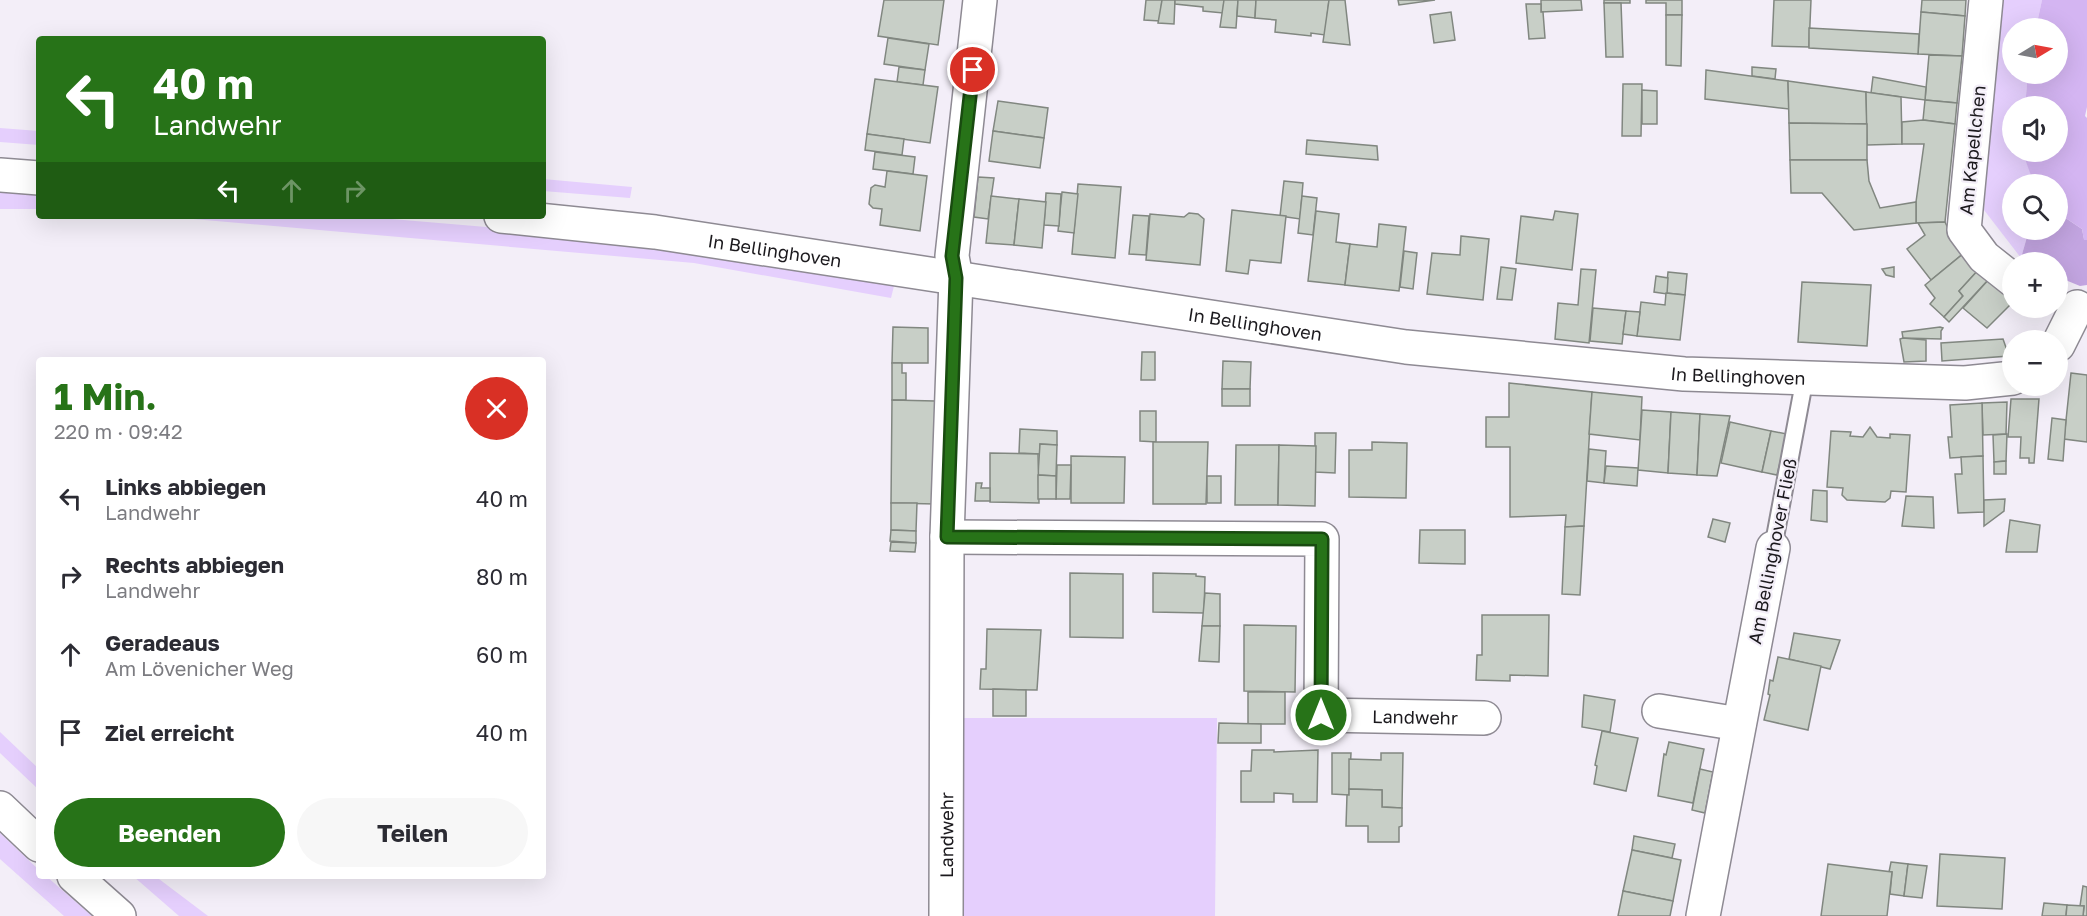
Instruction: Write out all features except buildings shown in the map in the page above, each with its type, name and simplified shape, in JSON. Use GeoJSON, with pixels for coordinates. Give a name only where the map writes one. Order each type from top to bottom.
{"type":"FeatureCollection","features":[{"type":"Feature","properties":{"kind":"street","name":"Landwehr"},"geometry":{"type":"LineString","coordinates":[[946,916],[947,537],[956,278],[952,256],[980,0]]}},
{"type":"Feature","properties":{"kind":"street","name":"Am Kapellchen"},"geometry":{"type":"LineString","coordinates":[[1986,0],[1964,230],[1984,257],[2002,271]]}},
{"type":"Feature","properties":{"kind":"street"},"geometry":{"type":"LineString","coordinates":[[0,175],[36,178]]}},
{"type":"Feature","properties":{"kind":"street","name":"In Bellinghoven"},"geometry":{"type":"LineString","coordinates":[[530,219],[655,232],[1406,346],[1684,374],[1965,383],[2002,379]]}},
{"type":"Feature","properties":{"kind":"street"},"geometry":{"type":"LineString","coordinates":[[2064,330],[2074,305]]}},
{"type":"Feature","properties":{"kind":"street","name":"Landwehr"},"geometry":{"type":"LineString","coordinates":[[947,537],[1322,539],[1321,715],[1484,718]]}},
{"type":"Feature","properties":{"kind":"street","name":"Am Bellinghover Fließ"},"geometry":{"type":"LineString","coordinates":[[1702,916],[1773,548]]}},
{"type":"Feature","properties":{"kind":"street"},"geometry":{"type":"LineString","coordinates":[[1659,711],[1739,724]]}},
{"type":"Feature","properties":{"kind":"street"},"geometry":{"type":"LineString","coordinates":[[0,808],[36,842]]}},
{"type":"Feature","properties":{"kind":"street"},"geometry":{"type":"LineString","coordinates":[[77,879],[119,916]]}},
{"type":"Feature","properties":{"kind":"lane","name":"Am Bellinghover Fließ"},"geometry":{"type":"LineString","coordinates":[[1773,548],[1805,377]]}},
{"type":"Feature","properties":{"kind":"shaded area"},"geometry":{"type":"Polygon","coordinates":[[[2001,0],[2042,0],[2038,18],[2002,18],[2002,84],[2027,84],[2026,96],[2002,96],[2002,162],[2027,162],[2031,174],[2002,174],[2002,233],[1984,210],[2001,0]]]}},
{"type":"Feature","properties":{"kind":"shaded area"},"geometry":{"type":"Polygon","coordinates":[[[2042,0],[2087,0],[2087,107],[2085,116],[2087,118],[2087,240],[2084,240],[2082,229],[2068,220],[2068,174],[2030,174],[2026,162],[2068,162],[2068,96],[2026,96],[2027,84],[2068,84],[2068,18],[2038,18],[2042,0]]]}},
{"type":"Feature","properties":{"kind":"shaded area"},"geometry":{"type":"Polygon","coordinates":[[[0,128],[36,131],[36,145],[0,142],[0,128]]]}},
{"type":"Feature","properties":{"kind":"shaded area"},"geometry":{"type":"Polygon","coordinates":[[[546,179],[632,187],[630,198],[546,191],[546,179]]]}},
{"type":"Feature","properties":{"kind":"shaded area"},"geometry":{"type":"Polygon","coordinates":[[[0,189],[36,192],[36,209],[0,209],[0,189]]]}},
{"type":"Feature","properties":{"kind":"shaded area"},"geometry":{"type":"Polygon","coordinates":[[[193,219],[392,219],[523,230],[895,282],[891,298],[694,263],[193,219]]]}},
{"type":"Feature","properties":{"kind":"shaded area"},"geometry":{"type":"Polygon","coordinates":[[[2068,220],[2082,229],[2084,239],[2087,240],[2087,285],[2080,286],[2068,281],[2068,252],[2023,252],[2026,240],[2068,240],[2068,220]]]}},
{"type":"Feature","properties":{"kind":"shaded area"},"geometry":{"type":"Polygon","coordinates":[[[2007,240],[2026,240],[2023,252],[2016,252],[2007,240]]]}},
{"type":"Feature","properties":{"kind":"shaded area"},"geometry":{"type":"Polygon","coordinates":[[[960,718],[1217,718],[1215,916],[957,916],[960,718]]]}},
{"type":"Feature","properties":{"kind":"shaded area"},"geometry":{"type":"Polygon","coordinates":[[[0,732],[36,766],[36,787],[0,753],[0,732]]]}},
{"type":"Feature","properties":{"kind":"shaded area"},"geometry":{"type":"Polygon","coordinates":[[[0,833],[36,867],[36,879],[49,879],[92,916],[64,916],[0,859],[0,833]]]}},
{"type":"Feature","properties":{"kind":"shaded area"},"geometry":{"type":"Polygon","coordinates":[[[136,879],[159,879],[208,916],[179,916],[136,879]]]}},
{"type":"Feature","properties":{"kind":"route"},"geometry":{"type":"LineString","coordinates":[[973,70],[952,256],[956,278],[947,537],[1322,539],[1321,715]]}}]}
